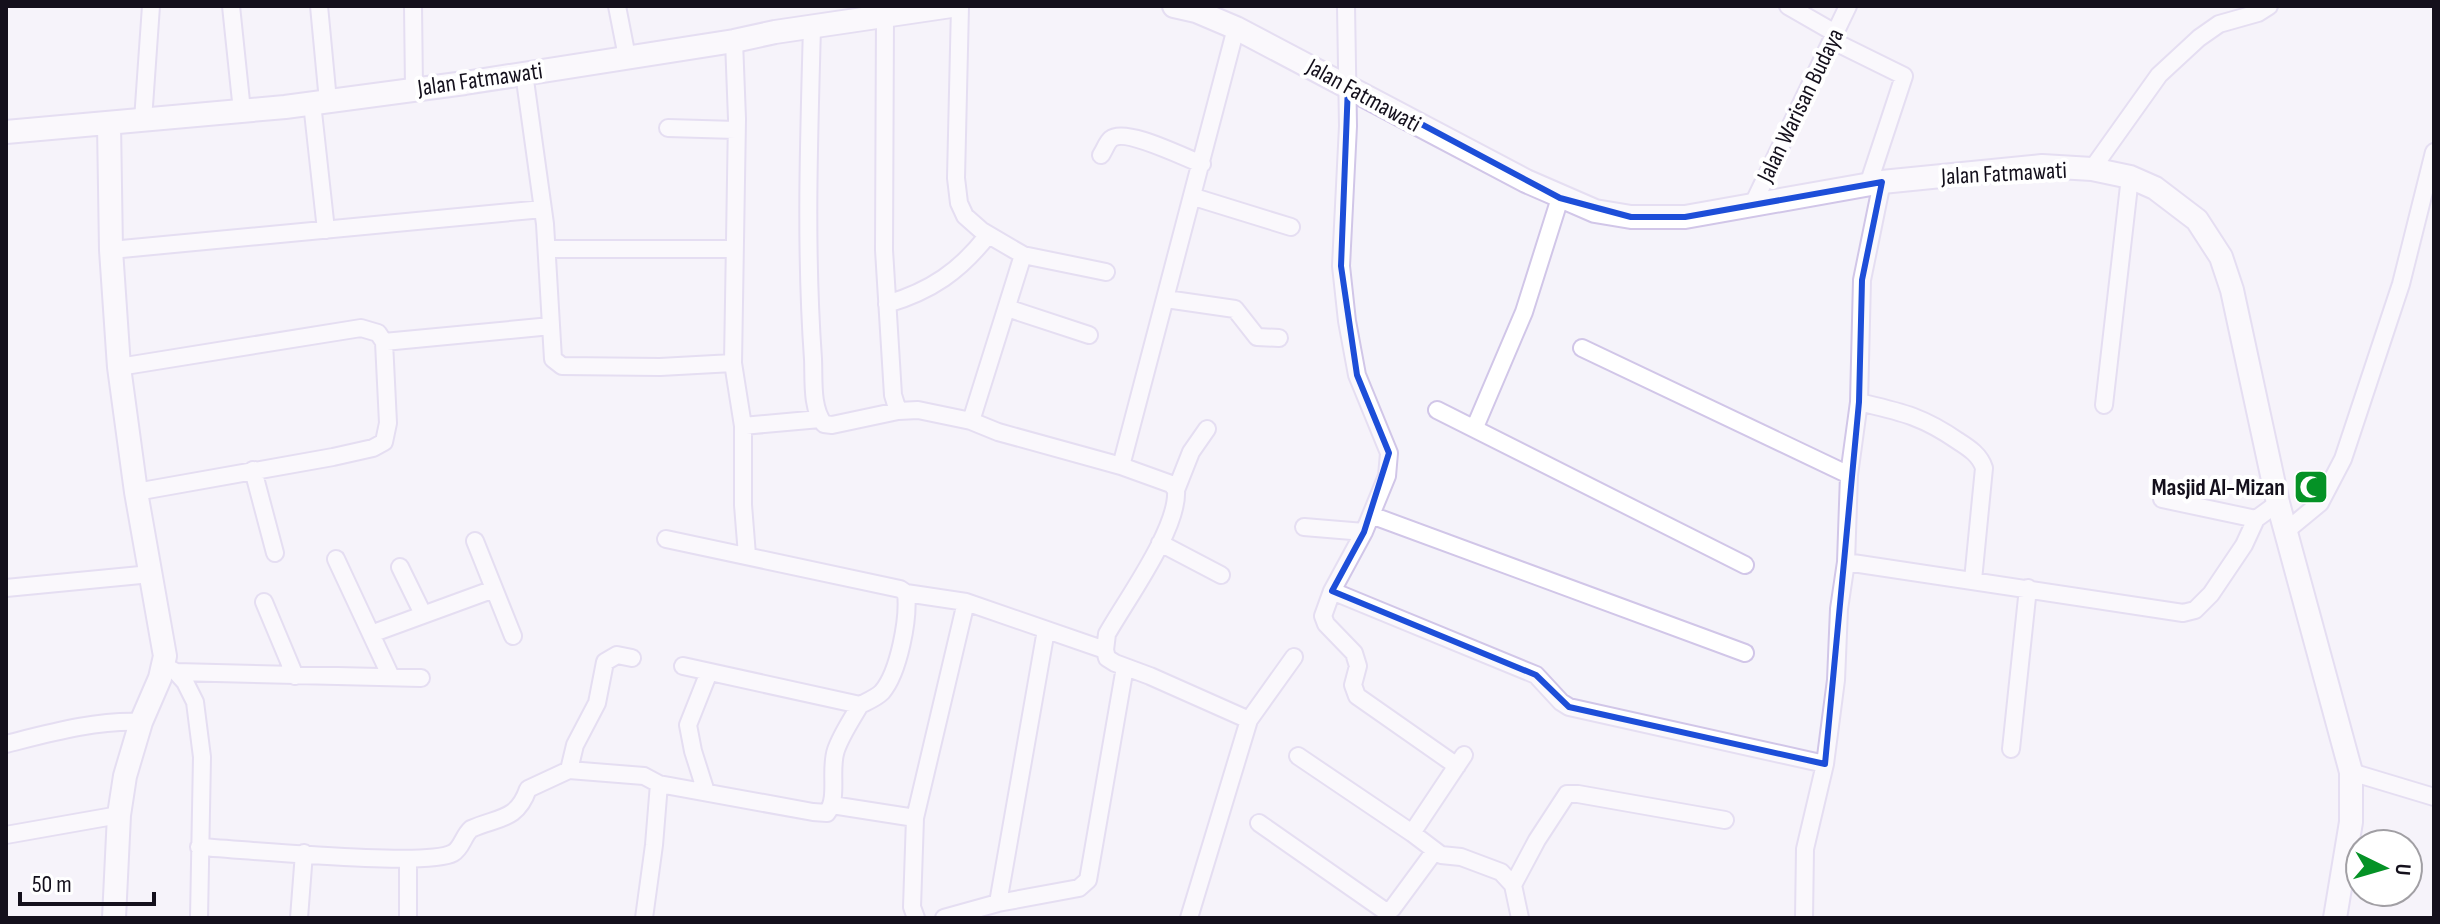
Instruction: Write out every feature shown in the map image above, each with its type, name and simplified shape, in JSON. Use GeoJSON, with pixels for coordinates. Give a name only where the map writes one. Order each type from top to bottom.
{"type":"FeatureCollection","features":[{"type":"Feature","properties":{"kind":"street"},"geometry":{"type":"LineString","coordinates":[[143,120],[151,6]]}},
{"type":"Feature","properties":{"kind":"street"},"geometry":{"type":"LineString","coordinates":[[231,6],[242,111]]}},
{"type":"Feature","properties":{"kind":"street"},"geometry":{"type":"LineString","coordinates":[[319,6],[326,230]]}},
{"type":"Feature","properties":{"kind":"street"},"geometry":{"type":"LineString","coordinates":[[413,6],[414,88]]}},
{"type":"Feature","properties":{"kind":"street"},"geometry":{"type":"LineString","coordinates":[[617,6],[627,57]]}},
{"type":"Feature","properties":{"kind":"street","name":"Jalan Fatmawati"},"geometry":{"type":"LineString","coordinates":[[6,132],[242,111],[465,83],[951,6]]}},
{"type":"Feature","properties":{"kind":"street"},"geometry":{"type":"LineString","coordinates":[[960,6],[956,178],[959,203],[965,216],[988,235],[1023,255],[1106,272]]}},
{"type":"Feature","properties":{"kind":"street","name":"Jalan Fatmawati"},"geometry":{"type":"LineString","coordinates":[[1174,6],[1196,11],[1236,28],[1560,198],[1595,211],[1631,217],[1685,217],[1875,184],[2027,167],[2092,169],[2130,177],[2155,188],[2197,220],[2221,257],[2232,290],[2278,503],[2351,772],[2351,822],[2335,918]]}},
{"type":"Feature","properties":{"kind":"street"},"geometry":{"type":"LineString","coordinates":[[1346,6],[1348,85],[1341,266],[1357,375],[1389,453],[1387,476],[1323,616],[1326,624],[1354,653],[1358,666],[1353,685],[1357,696],[1461,760],[1412,833]]}},
{"type":"Feature","properties":{"kind":"street"},"geometry":{"type":"LineString","coordinates":[[1788,6],[1834,37],[1904,76],[1875,184],[1862,280],[1859,402],[1849,475],[1846,562],[1839,609],[1836,680],[1825,764],[1805,849],[1804,918]]}},
{"type":"Feature","properties":{"kind":"street","name":"Jalan Warisan Budaya"},"geometry":{"type":"LineString","coordinates":[[1753,204],[1848,6]]}},
{"type":"Feature","properties":{"kind":"street"},"geometry":{"type":"LineString","coordinates":[[2092,169],[2159,75],[2199,38],[2219,24],[2258,13],[2269,6]]}},
{"type":"Feature","properties":{"kind":"street"},"geometry":{"type":"LineString","coordinates":[[885,16],[887,304],[893,395],[898,411]]}},
{"type":"Feature","properties":{"kind":"street"},"geometry":{"type":"LineString","coordinates":[[812,27],[807,183],[811,337],[820,419],[824,424],[832,425],[898,411],[918,410],[971,421],[998,432],[1121,466],[1166,481],[1176,490]]}},
{"type":"Feature","properties":{"kind":"street"},"geometry":{"type":"LineString","coordinates":[[1121,466],[1236,28]]}},
{"type":"Feature","properties":{"kind":"street"},"geometry":{"type":"LineString","coordinates":[[734,41],[733,363],[743,426],[743,505],[747,555]]}},
{"type":"Feature","properties":{"kind":"street"},"geometry":{"type":"LineString","coordinates":[[524,73],[543,209],[553,359],[562,366],[660,367],[733,363]]}},
{"type":"Feature","properties":{"kind":"street"},"geometry":{"type":"LineString","coordinates":[[109,124],[111,250],[119,367],[136,492],[170,669],[195,702],[200,743],[199,918]]}},
{"type":"Feature","properties":{"kind":"street"},"geometry":{"type":"LineString","coordinates":[[668,128],[736,130]]}},
{"type":"Feature","properties":{"kind":"street"},"geometry":{"type":"LineString","coordinates":[[1101,155],[1111,139],[1122,134],[1202,164]]}},
{"type":"Feature","properties":{"kind":"street"},"geometry":{"type":"LineString","coordinates":[[2286,531],[2320,503],[2343,459],[2401,284],[2434,152]]}},
{"type":"Feature","properties":{"kind":"street"},"geometry":{"type":"LineString","coordinates":[[2104,405],[2130,177]]}},
{"type":"Feature","properties":{"kind":"street"},"geometry":{"type":"LineString","coordinates":[[1194,197],[1291,227]]}},
{"type":"Feature","properties":{"kind":"street"},"geometry":{"type":"LineString","coordinates":[[1475,427],[1524,312],[1560,198]]}},
{"type":"Feature","properties":{"kind":"street"},"geometry":{"type":"LineString","coordinates":[[111,250],[543,209]]}},
{"type":"Feature","properties":{"kind":"street"},"geometry":{"type":"LineString","coordinates":[[887,304],[947,277],[970,259],[988,235]]}},
{"type":"Feature","properties":{"kind":"street"},"geometry":{"type":"LineString","coordinates":[[547,249],[734,249]]}},
{"type":"Feature","properties":{"kind":"street"},"geometry":{"type":"LineString","coordinates":[[971,421],[1023,255]]}},
{"type":"Feature","properties":{"kind":"street"},"geometry":{"type":"LineString","coordinates":[[1166,299],[1235,309],[1257,337],[1279,338]]}},
{"type":"Feature","properties":{"kind":"street"},"geometry":{"type":"LineString","coordinates":[[1007,308],[1089,335]]}},
{"type":"Feature","properties":{"kind":"street"},"geometry":{"type":"LineString","coordinates":[[384,342],[551,326]]}},
{"type":"Feature","properties":{"kind":"street"},"geometry":{"type":"LineString","coordinates":[[119,367],[361,328],[378,333],[384,342],[388,423],[384,442],[373,448],[333,457],[136,492]]}},
{"type":"Feature","properties":{"kind":"street"},"geometry":{"type":"LineString","coordinates":[[1582,348],[1849,475]]}},
{"type":"Feature","properties":{"kind":"street"},"geometry":{"type":"LineString","coordinates":[[1859,402],[1927,420],[1972,450],[1982,462],[1984,468],[1973,580]]}},
{"type":"Feature","properties":{"kind":"street"},"geometry":{"type":"LineString","coordinates":[[1437,410],[1745,565]]}},
{"type":"Feature","properties":{"kind":"street"},"geometry":{"type":"LineString","coordinates":[[743,426],[820,419]]}},
{"type":"Feature","properties":{"kind":"street"},"geometry":{"type":"LineString","coordinates":[[1207,429],[1191,452],[1160,543],[1107,634],[1105,650],[1107,658],[1125,667],[1249,720]]}},
{"type":"Feature","properties":{"kind":"street"},"geometry":{"type":"LineString","coordinates":[[253,470],[275,553]]}},
{"type":"Feature","properties":{"kind":"street"},"geometry":{"type":"LineString","coordinates":[[2162,499],[2256,519]]}},
{"type":"Feature","properties":{"kind":"street"},"geometry":{"type":"LineString","coordinates":[[1846,562],[2028,588],[2135,608],[2189,612],[2211,594],[2244,545],[2256,519],[2278,503]]}},
{"type":"Feature","properties":{"kind":"street"},"geometry":{"type":"LineString","coordinates":[[1371,515],[1745,653]]}},
{"type":"Feature","properties":{"kind":"street"},"geometry":{"type":"LineString","coordinates":[[1304,527],[1364,532]]}},
{"type":"Feature","properties":{"kind":"street"},"geometry":{"type":"LineString","coordinates":[[666,539],[900,589],[906,593],[966,602],[1105,650]]}},
{"type":"Feature","properties":{"kind":"street"},"geometry":{"type":"LineString","coordinates":[[475,541],[513,636]]}},
{"type":"Feature","properties":{"kind":"street"},"geometry":{"type":"LineString","coordinates":[[1160,543],[1221,575]]}},
{"type":"Feature","properties":{"kind":"street"},"geometry":{"type":"LineString","coordinates":[[336,559],[391,677]]}},
{"type":"Feature","properties":{"kind":"street"},"geometry":{"type":"LineString","coordinates":[[400,567],[423,614]]}},
{"type":"Feature","properties":{"kind":"street"},"geometry":{"type":"LineString","coordinates":[[6,588],[151,574]]}},
{"type":"Feature","properties":{"kind":"street"},"geometry":{"type":"LineString","coordinates":[[2011,749],[2028,588]]}},
{"type":"Feature","properties":{"kind":"street"},"geometry":{"type":"LineString","coordinates":[[371,634],[494,589]]}},
{"type":"Feature","properties":{"kind":"street"},"geometry":{"type":"LineString","coordinates":[[1332,591],[1536,675],[1569,707],[1825,764]]}},
{"type":"Feature","properties":{"kind":"street"},"geometry":{"type":"LineString","coordinates":[[199,847],[408,859],[444,857],[454,853],[471,829],[506,818],[518,810],[528,789],[569,770],[644,776],[659,784],[827,813],[832,805],[832,771],[836,749],[860,705],[880,695],[887,685],[900,650],[908,605],[906,593]]}},
{"type":"Feature","properties":{"kind":"street"},"geometry":{"type":"LineString","coordinates":[[264,602],[295,676]]}},
{"type":"Feature","properties":{"kind":"street"},"geometry":{"type":"LineString","coordinates":[[916,918],[912,907],[915,818],[966,602]]}},
{"type":"Feature","properties":{"kind":"street"},"geometry":{"type":"LineString","coordinates":[[998,903],[1046,630]]}},
{"type":"Feature","properties":{"kind":"street"},"geometry":{"type":"LineString","coordinates":[[569,770],[575,745],[597,703],[605,662],[617,655],[632,658]]}},
{"type":"Feature","properties":{"kind":"street"},"geometry":{"type":"LineString","coordinates":[[1189,918],[1249,720],[1294,657]]}},
{"type":"Feature","properties":{"kind":"street"},"geometry":{"type":"LineString","coordinates":[[683,666],[860,705]]}},
{"type":"Feature","properties":{"kind":"street"},"geometry":{"type":"LineString","coordinates":[[944,918],[998,903],[1079,888],[1088,880],[1125,667]]}},
{"type":"Feature","properties":{"kind":"street"},"geometry":{"type":"LineString","coordinates":[[170,669],[295,676],[421,678]]}},
{"type":"Feature","properties":{"kind":"street"},"geometry":{"type":"LineString","coordinates":[[114,918],[119,815],[125,776],[141,722],[170,669]]}},
{"type":"Feature","properties":{"kind":"street"},"geometry":{"type":"LineString","coordinates":[[706,792],[688,725],[709,672]]}},
{"type":"Feature","properties":{"kind":"street"},"geometry":{"type":"LineString","coordinates":[[6,744],[58,731],[123,721],[141,722]]}},
{"type":"Feature","properties":{"kind":"street"},"geometry":{"type":"LineString","coordinates":[[1298,756],[1412,833],[1434,852],[1483,864],[1501,872],[1513,885],[1520,918]]}},
{"type":"Feature","properties":{"kind":"street"},"geometry":{"type":"LineString","coordinates":[[2351,772],[2432,794]]}},
{"type":"Feature","properties":{"kind":"street"},"geometry":{"type":"LineString","coordinates":[[644,918],[659,784]]}},
{"type":"Feature","properties":{"kind":"street"},"geometry":{"type":"LineString","coordinates":[[1513,885],[1567,794],[1725,820]]}},
{"type":"Feature","properties":{"kind":"street"},"geometry":{"type":"LineString","coordinates":[[832,805],[915,818]]}},
{"type":"Feature","properties":{"kind":"street"},"geometry":{"type":"LineString","coordinates":[[6,835],[119,815]]}},
{"type":"Feature","properties":{"kind":"street"},"geometry":{"type":"LineString","coordinates":[[1259,823],[1362,896],[1389,911],[1434,852]]}},
{"type":"Feature","properties":{"kind":"street"},"geometry":{"type":"LineString","coordinates":[[299,918],[304,853]]}},
{"type":"Feature","properties":{"kind":"street"},"geometry":{"type":"LineString","coordinates":[[408,859],[408,918]]}},
{"type":"Feature","properties":{"kind":"highlighted area"},"geometry":{"type":"Polygon","coordinates":[[[1348,85],[1560,198],[1631,217],[1685,217],[1882,182],[1862,280],[1859,402],[1825,764],[1569,707],[1536,675],[1332,591],[1364,532],[1389,453],[1357,375],[1341,266],[1348,85]]]}},
{"type":"Feature","properties":{"kind":"place","name":"Masjid Al-Mizan"},"geometry":{"type":"Point","coordinates":[2311,487]}}]}
